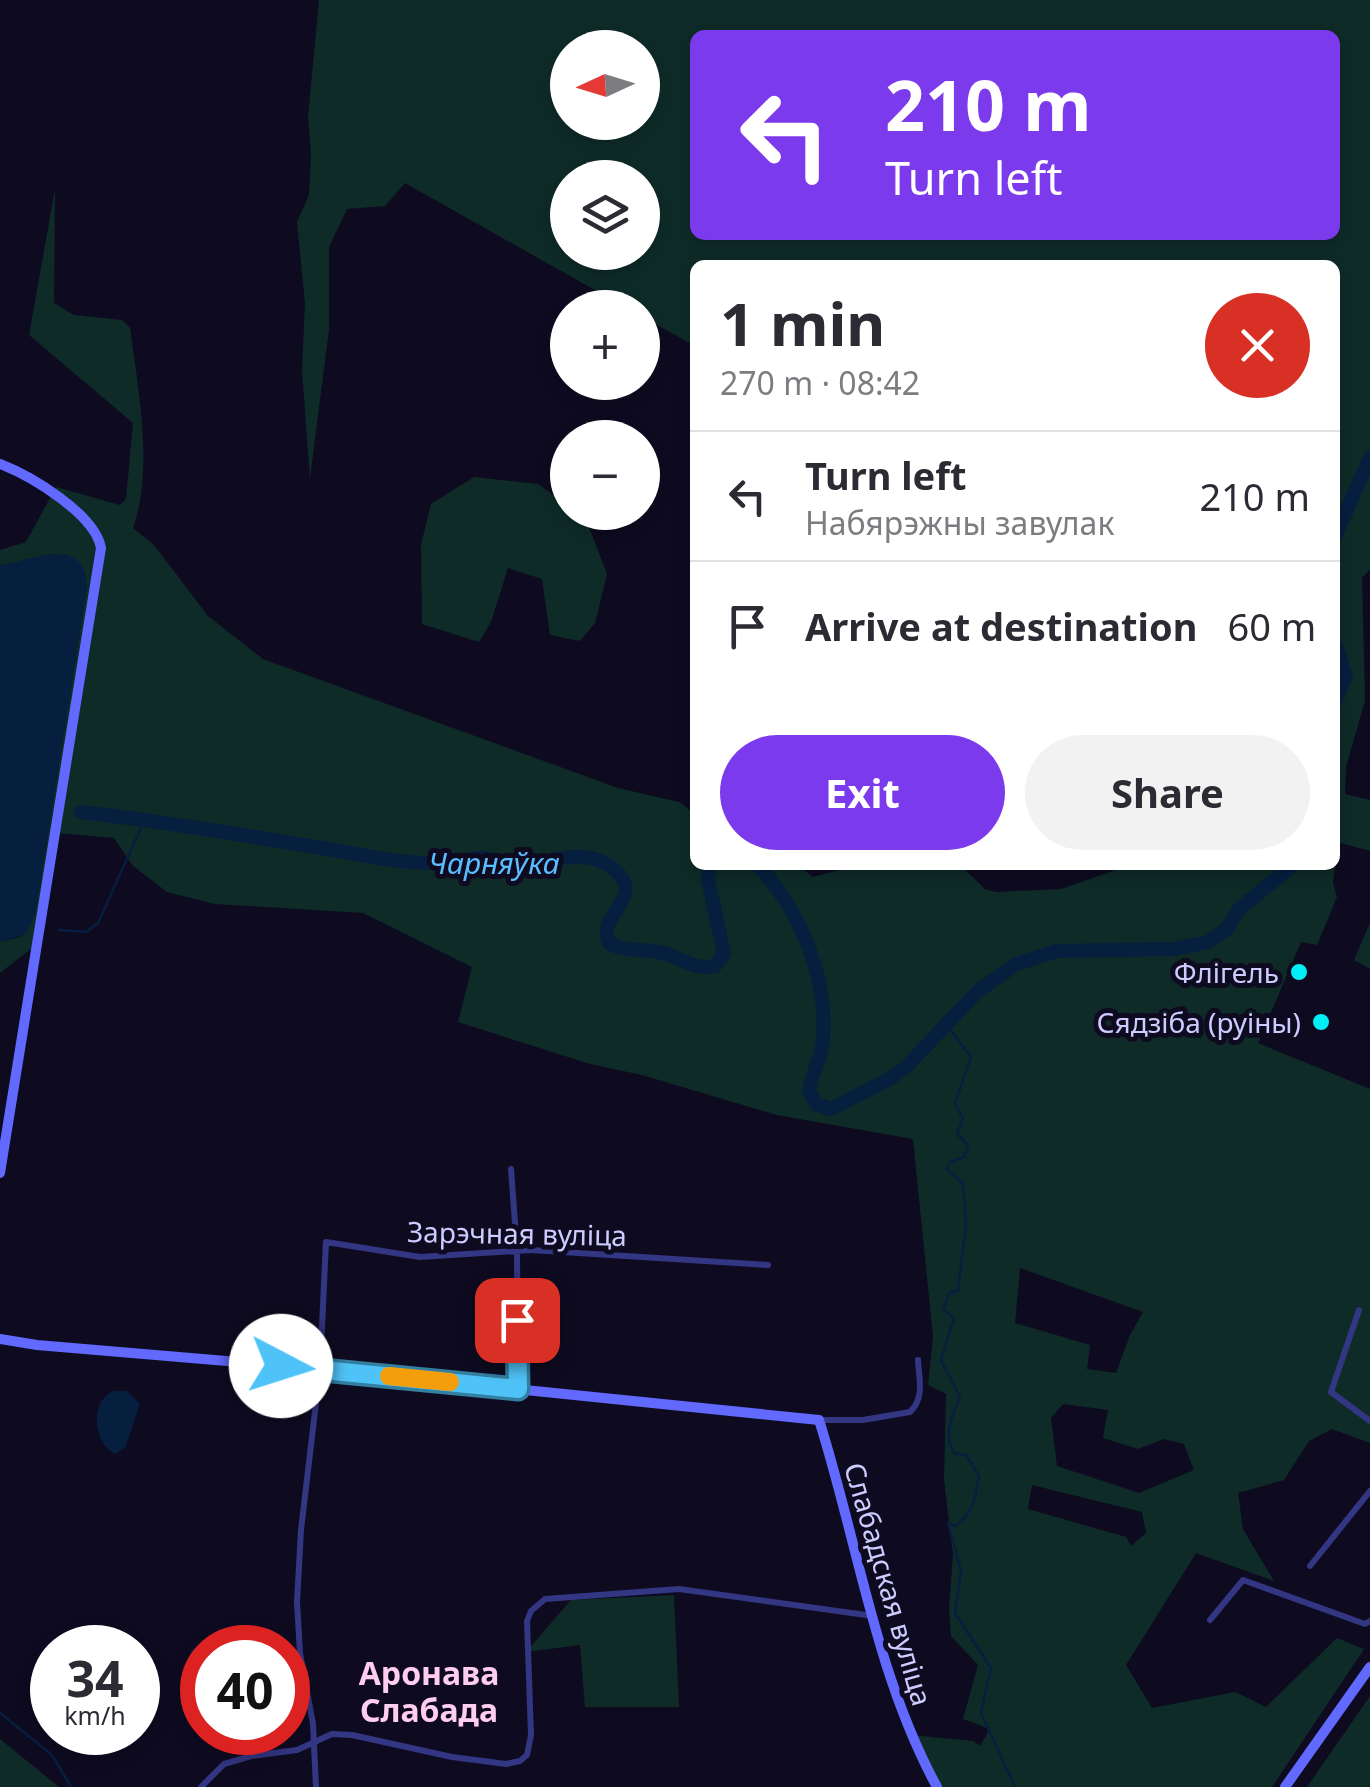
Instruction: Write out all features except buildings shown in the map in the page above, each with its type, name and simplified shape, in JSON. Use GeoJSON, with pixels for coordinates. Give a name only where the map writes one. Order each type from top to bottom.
{"type":"FeatureCollection","features":[{"type":"Feature","properties":{"kind":"street"},"geometry":{"type":"LineString","coordinates":[[0,464],[20,472],[80,515],[99,536],[101,548],[0,1172]]}},
{"type":"Feature","properties":{"kind":"street"},"geometry":{"type":"LineString","coordinates":[[511,1169],[518,1389]]}},
{"type":"Feature","properties":{"kind":"street","name":"Зарэчная вуліца"},"geometry":{"type":"LineString","coordinates":[[320,1369],[326,1242],[420,1257],[516,1250],[768,1265]]}},
{"type":"Feature","properties":{"kind":"street"},"geometry":{"type":"LineString","coordinates":[[1359,1310],[1331,1392],[1370,1421]]}},
{"type":"Feature","properties":{"kind":"street"},"geometry":{"type":"LineString","coordinates":[[0,1338],[37,1345],[320,1369],[819,1420],[863,1420],[910,1412],[919,1400],[918,1360]]}},
{"type":"Feature","properties":{"kind":"street"},"geometry":{"type":"LineString","coordinates":[[316,1787],[315,1740],[300,1653],[297,1602],[301,1530],[320,1369]]}},
{"type":"Feature","properties":{"kind":"street","name":"Слабадская вуліца"},"geometry":{"type":"LineString","coordinates":[[819,1420],[892,1690],[937,1787]]}},
{"type":"Feature","properties":{"kind":"street"},"geometry":{"type":"LineString","coordinates":[[1310,1566],[1370,1491]]}},
{"type":"Feature","properties":{"kind":"street"},"geometry":{"type":"LineString","coordinates":[[1210,1620],[1244,1580],[1365,1624],[1370,1621]]}},
{"type":"Feature","properties":{"kind":"street"},"geometry":{"type":"LineString","coordinates":[[201,1787],[224,1764],[297,1750],[332,1734],[452,1757],[506,1764],[520,1761],[526,1755],[531,1736],[527,1621],[538,1604],[556,1596],[679,1590],[874,1616]]}},
{"type":"Feature","properties":{"kind":"street"},"geometry":{"type":"LineString","coordinates":[[1285,1787],[1370,1667]]}},
{"type":"Feature","properties":{"kind":"green space"},"geometry":{"type":"Polygon","coordinates":[[[319,0],[1370,0],[1370,569],[1362,578],[1365,701],[1346,767],[1345,794],[1370,800],[1370,851],[1340,843],[1340,260],[690,260],[690,343],[660,326],[660,290],[595,290],[559,270],[660,270],[660,160],[550,160],[550,265],[405,183],[385,206],[347,209],[329,247],[329,329],[310,479],[302,370],[305,303],[297,222],[309,195],[308,117],[319,0]]]}},
{"type":"Feature","properties":{"kind":"green space"},"geometry":{"type":"Polygon","coordinates":[[[55,189],[54,303],[74,315],[122,320],[130,328],[143,455],[143,480],[133,528],[154,545],[208,616],[263,659],[618,788],[679,802],[690,810],[690,870],[804,870],[813,877],[839,870],[965,870],[985,889],[996,892],[1061,889],[1116,870],[1334,870],[1337,897],[1317,945],[1301,942],[1258,1043],[1370,1089],[1370,1443],[1332,1429],[1309,1441],[1284,1480],[1238,1493],[1243,1529],[1274,1581],[1196,1553],[1126,1665],[1152,1708],[1235,1692],[1266,1707],[1337,1638],[1364,1649],[1272,1787],[938,1787],[910,1735],[973,1741],[980,1746],[990,1729],[963,1719],[978,1665],[951,1636],[953,1554],[944,1480],[946,1394],[928,1385],[933,1337],[913,1139],[777,1115],[642,1075],[590,1064],[458,1022],[472,967],[363,913],[215,904],[167,892],[133,866],[114,838],[57,833],[40,942],[0,973],[0,942],[20,937],[35,914],[87,585],[52,554],[0,566],[0,550],[26,542],[56,487],[120,505],[126,499],[133,423],[29,335],[55,189]],[[1020,1268],[1015,1323],[1090,1345],[1087,1369],[1116,1373],[1143,1312],[1020,1268]],[[1063,1404],[1051,1418],[1057,1466],[1139,1493],[1194,1470],[1184,1444],[1164,1439],[1138,1449],[1103,1438],[1108,1410],[1063,1404]],[[1032,1485],[1028,1509],[1126,1537],[1131,1546],[1146,1533],[1142,1512],[1032,1485]]]}},
{"type":"Feature","properties":{"kind":"green space"},"geometry":{"type":"Polygon","coordinates":[[[474,477],[538,484],[550,493],[550,530],[590,530],[607,574],[595,623],[580,641],[550,635],[542,579],[508,568],[491,622],[479,642],[422,624],[421,545],[431,504],[474,477]]]}},
{"type":"Feature","properties":{"kind":"green space"},"geometry":{"type":"Polygon","coordinates":[[[1370,923],[1370,969],[1354,960],[1370,923]]]}},
{"type":"Feature","properties":{"kind":"green space"},"geometry":{"type":"Polygon","coordinates":[[[674,1595],[679,1707],[585,1707],[580,1645],[526,1652],[571,1600],[674,1595]]]}},
{"type":"Feature","properties":{"kind":"green space"},"geometry":{"type":"Polygon","coordinates":[[[1370,1696],[1370,1787],[1307,1787],[1370,1696]]]}},
{"type":"Feature","properties":{"kind":"green space"},"geometry":{"type":"Polygon","coordinates":[[[0,1739],[59,1787],[0,1787],[0,1739]]]}},
{"type":"Feature","properties":{"kind":"water"},"geometry":{"type":"Polygon","coordinates":[[[64,554],[81,565],[87,586],[35,914],[26,934],[0,942],[0,566],[64,554]]]}},
{"type":"Feature","properties":{"kind":"water"},"geometry":{"type":"Polygon","coordinates":[[[113,1391],[127,1391],[140,1404],[125,1448],[115,1454],[102,1441],[97,1422],[100,1404],[113,1391]]]}},
{"type":"Feature","properties":{"kind":"waterway","name":"Чарняўка"},"geometry":{"type":"LineString","coordinates":[[1340,526],[1370,457]]}},
{"type":"Feature","properties":{"kind":"waterway","name":"Чарняўка"},"geometry":{"type":"LineString","coordinates":[[1340,658],[1346,676],[1340,690]]}},
{"type":"Feature","properties":{"kind":"waterway","name":"Чарняўка"},"geometry":{"type":"LineString","coordinates":[[81,812],[407,862],[482,858],[520,864],[593,858],[615,870],[626,889],[609,924],[609,943],[659,952],[707,967],[715,966],[724,954],[709,870]]}},
{"type":"Feature","properties":{"kind":"waterway"},"geometry":{"type":"LineString","coordinates":[[59,930],[86,932],[98,923],[145,819]]}},
{"type":"Feature","properties":{"kind":"waterway","name":"Чарняўка"},"geometry":{"type":"LineString","coordinates":[[761,870],[798,922],[815,968],[821,992],[823,1038],[809,1091],[816,1104],[831,1109],[907,1066],[978,991],[1016,964],[1056,951],[1174,949],[1208,942],[1227,929],[1239,909],[1287,870]]}},
{"type":"Feature","properties":{"kind":"waterway"},"geometry":{"type":"LineString","coordinates":[[947,1025],[971,1057],[955,1103],[963,1119],[957,1134],[968,1145],[964,1157],[951,1162],[947,1169],[963,1184],[966,1224],[958,1291],[950,1292],[943,1309],[954,1318],[941,1360],[960,1397],[950,1425],[951,1446],[954,1453],[966,1455],[979,1476],[966,1516],[955,1526],[948,1522],[961,1571],[955,1613],[991,1668],[981,1713],[1015,1787]]}},
{"type":"Feature","properties":{"kind":"waterway"},"geometry":{"type":"LineString","coordinates":[[0,1713],[52,1755],[71,1787]]}},
{"type":"Feature","properties":{"kind":"slow traffic"},"geometry":{"type":"LineString","coordinates":[[389,1376],[450,1382]]}},
{"type":"Feature","properties":{"kind":"place","name":"Флігель"},"geometry":{"type":"Point","coordinates":[1299,972]}},
{"type":"Feature","properties":{"kind":"place","name":"Сядзіба (руіны)"},"geometry":{"type":"Point","coordinates":[1321,1022]}},
{"type":"Feature","properties":{"kind":"district","name":"Аронава Слабада"},"geometry":{"type":"Point","coordinates":[429,1690]}},
{"type":"Feature","properties":{"kind":"route"},"geometry":{"type":"LineString","coordinates":[[281,1366],[518,1389],[517,1320]]}}]}
